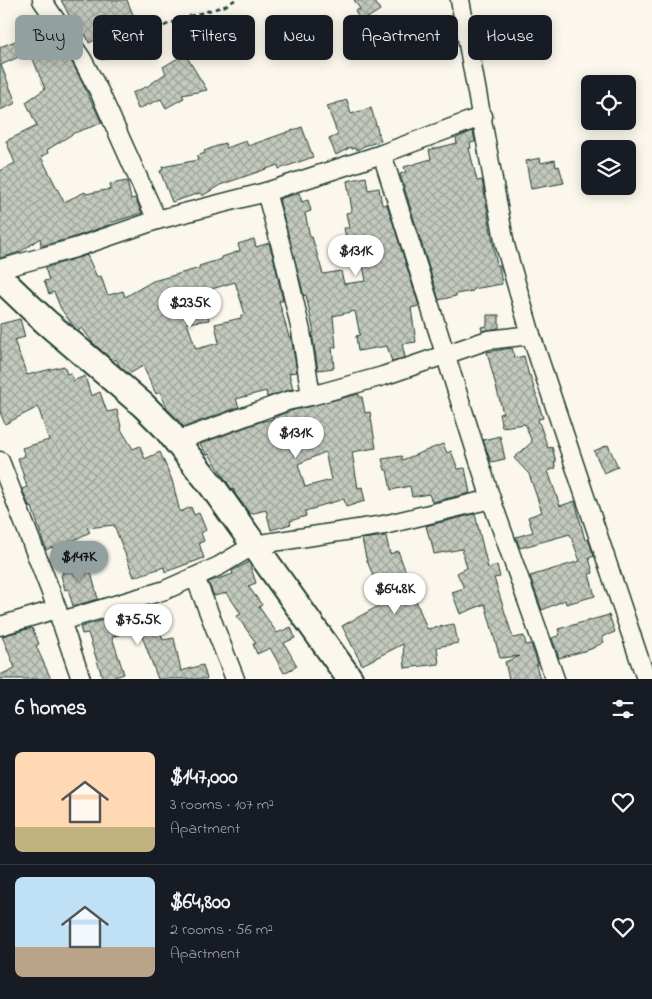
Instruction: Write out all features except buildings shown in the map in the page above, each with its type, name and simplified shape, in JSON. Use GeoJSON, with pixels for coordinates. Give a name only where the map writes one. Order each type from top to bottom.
{"type":"FeatureCollection","features":[{"type":"Feature","properties":{"kind":"main road"},"geometry":{"type":"LineString","coordinates":[[0,278],[45,321],[143,405],[177,442],[212,486],[350,679]]}},
{"type":"Feature","properties":{"kind":"street"},"geometry":{"type":"LineString","coordinates":[[42,0],[84,63],[100,93],[157,220]]}},
{"type":"Feature","properties":{"kind":"street"},"geometry":{"type":"LineString","coordinates":[[460,0],[505,245],[531,335],[646,679]]}},
{"type":"Feature","properties":{"kind":"street"},"geometry":{"type":"LineString","coordinates":[[0,269],[75,248],[157,220],[266,192],[382,154],[482,116]]}},
{"type":"Feature","properties":{"kind":"street"},"geometry":{"type":"LineString","coordinates":[[382,154],[491,499],[556,679]]}},
{"type":"Feature","properties":{"kind":"street"},"geometry":{"type":"LineString","coordinates":[[266,192],[284,257],[301,331],[311,396]]}},
{"type":"Feature","properties":{"kind":"street"},"geometry":{"type":"LineString","coordinates":[[177,442],[270,407],[383,376],[488,340],[531,335]]}},
{"type":"Feature","properties":{"kind":"street"},"geometry":{"type":"LineString","coordinates":[[0,461],[82,679]]}},
{"type":"Feature","properties":{"kind":"street"},"geometry":{"type":"LineString","coordinates":[[0,626],[59,615],[165,590],[219,566],[254,545],[384,525],[491,499]]}},
{"type":"Feature","properties":{"kind":"street"},"geometry":{"type":"LineString","coordinates":[[195,577],[235,679]]}},
{"type":"Feature","properties":{"kind":"path"},"geometry":{"type":"LineString","coordinates":[[84,63],[119,55],[136,46],[166,25],[225,6],[235,0]]}}]}
